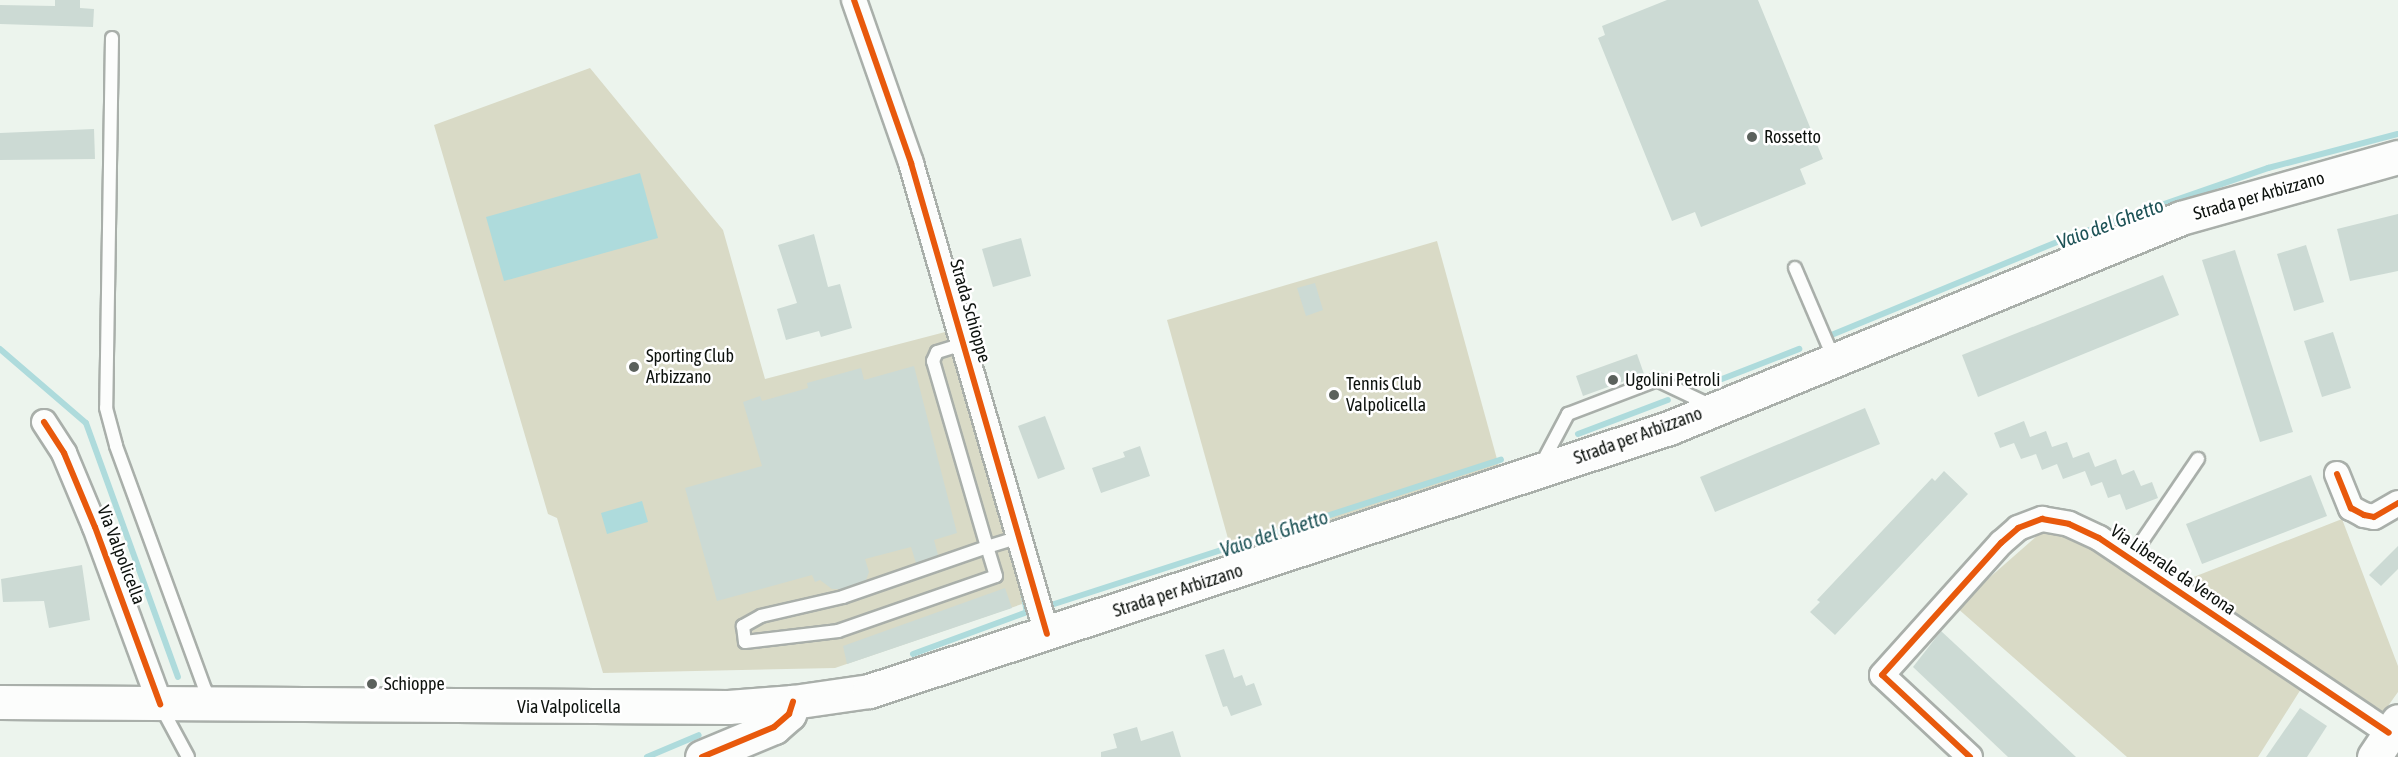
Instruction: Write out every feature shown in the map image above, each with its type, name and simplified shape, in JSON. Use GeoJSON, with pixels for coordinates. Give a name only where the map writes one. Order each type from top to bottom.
{"type":"FeatureCollection","features":[{"type":"Feature","properties":{"kind":"main road","name":"Strada per Arbizzano"},"geometry":{"type":"LineString","coordinates":[[869,691],[1537,472],[1716,408],[2181,218],[2398,157]]}},
{"type":"Feature","properties":{"kind":"main road","name":"Via Valpolicella"},"geometry":{"type":"LineString","coordinates":[[0,702],[501,708],[793,702],[869,691]]}},
{"type":"Feature","properties":{"kind":"main road"},"geometry":{"type":"LineString","coordinates":[[702,757],[774,727],[789,714],[793,702]]}},
{"type":"Feature","properties":{"kind":"street","name":"Strada Schioppe"},"geometry":{"type":"LineString","coordinates":[[854,0],[912,163],[963,344],[1005,541],[1047,634]]}},
{"type":"Feature","properties":{"kind":"street","name":"Via Valpolicella"},"geometry":{"type":"LineString","coordinates":[[44,422],[64,453],[95,527],[160,704]]}},
{"type":"Feature","properties":{"kind":"street"},"geometry":{"type":"LineString","coordinates":[[2337,474],[2351,508],[2364,515],[2374,517],[2398,503]]}},
{"type":"Feature","properties":{"kind":"street","name":"Via Liberale da Verona"},"geometry":{"type":"LineString","coordinates":[[1970,757],[1882,675],[2018,528],[2042,519],[2069,524],[2130,559],[2387,737]]}},
{"type":"Feature","properties":{"kind":"lane"},"geometry":{"type":"LineString","coordinates":[[112,38],[106,408],[116,446],[199,671],[207,704]]}},
{"type":"Feature","properties":{"kind":"lane"},"geometry":{"type":"LineString","coordinates":[[1795,267],[1834,360]]}},
{"type":"Feature","properties":{"kind":"lane"},"geometry":{"type":"LineString","coordinates":[[963,344],[938,352],[933,361],[1005,541],[996,576],[838,631],[745,642],[743,626],[761,616],[843,597],[1005,541]]}},
{"type":"Feature","properties":{"kind":"lane"},"geometry":{"type":"LineString","coordinates":[[1537,472],[1568,414],[1658,380],[1716,408]]}},
{"type":"Feature","properties":{"kind":"lane"},"geometry":{"type":"LineString","coordinates":[[2130,559],[2198,459]]}},
{"type":"Feature","properties":{"kind":"lane"},"geometry":{"type":"LineString","coordinates":[[160,704],[188,757]]}},
{"type":"Feature","properties":{"kind":"green space","name":"Sporting Club Arbizzano"},"geometry":{"type":"Polygon","coordinates":[[[590,68],[723,230],[765,379],[949,331],[1025,603],[835,668],[603,673],[557,518],[548,514],[434,125],[590,68]]]}},
{"type":"Feature","properties":{"kind":"green space","name":"Tennis Club Valpolicella"},"geometry":{"type":"Polygon","coordinates":[[[1437,241],[1500,470],[1234,560],[1167,320],[1437,241]]]}},
{"type":"Feature","properties":{"kind":"green space"},"geometry":{"type":"Polygon","coordinates":[[[2342,519],[2398,666],[2398,692],[2373,727],[2301,689],[2258,757],[2127,757],[1956,607],[2047,527],[2186,580],[2342,519]]]}},
{"type":"Feature","properties":{"kind":"water"},"geometry":{"type":"Polygon","coordinates":[[[640,173],[658,238],[504,281],[486,217],[640,173]]]}},
{"type":"Feature","properties":{"kind":"water"},"geometry":{"type":"Polygon","coordinates":[[[642,501],[648,522],[607,534],[601,513],[642,501]]]}},
{"type":"Feature","properties":{"kind":"building"},"geometry":{"type":"Polygon","coordinates":[[[55,0],[80,0],[80,8],[94,9],[93,27],[0,24],[0,5],[55,6],[55,0]]]}},
{"type":"Feature","properties":{"kind":"building"},"geometry":{"type":"Polygon","coordinates":[[[1667,0],[1758,0],[1823,159],[1800,169],[1806,184],[1701,227],[1695,212],[1672,221],[1598,38],[1605,35],[1602,26],[1667,0]]]}},
{"type":"Feature","properties":{"kind":"building"},"geometry":{"type":"Polygon","coordinates":[[[94,129],[95,159],[0,160],[0,133],[94,129]]]}},
{"type":"Feature","properties":{"kind":"building"},"geometry":{"type":"Polygon","coordinates":[[[2398,214],[2398,271],[2350,281],[2337,229],[2398,214]]]}},
{"type":"Feature","properties":{"kind":"building"},"geometry":{"type":"Polygon","coordinates":[[[814,234],[828,287],[840,284],[852,328],[821,337],[819,331],[786,340],[777,309],[797,303],[778,245],[814,234]]]}},
{"type":"Feature","properties":{"kind":"building"},"geometry":{"type":"Polygon","coordinates":[[[1021,238],[1031,276],[993,287],[982,249],[1021,238]]]}},
{"type":"Feature","properties":{"kind":"building"},"geometry":{"type":"Polygon","coordinates":[[[2306,245],[2324,302],[2294,311],[2277,254],[2306,245]]]}},
{"type":"Feature","properties":{"kind":"building"},"geometry":{"type":"Polygon","coordinates":[[[2235,250],[2293,432],[2260,442],[2202,260],[2235,250]]]}},
{"type":"Feature","properties":{"kind":"building"},"geometry":{"type":"Polygon","coordinates":[[[2163,275],[2179,315],[1978,397],[1962,355],[2163,275]]]}},
{"type":"Feature","properties":{"kind":"building"},"geometry":{"type":"Polygon","coordinates":[[[1315,283],[1323,310],[1306,316],[1297,288],[1315,283]]]}},
{"type":"Feature","properties":{"kind":"building"},"geometry":{"type":"Polygon","coordinates":[[[2333,332],[2351,388],[2322,397],[2304,341],[2333,332]]]}},
{"type":"Feature","properties":{"kind":"building"},"geometry":{"type":"Polygon","coordinates":[[[1637,354],[1644,374],[1583,396],[1576,376],[1637,354]]]}},
{"type":"Feature","properties":{"kind":"building"},"geometry":{"type":"Polygon","coordinates":[[[914,366],[957,533],[934,540],[938,555],[916,563],[911,547],[865,559],[869,572],[866,580],[841,589],[832,589],[820,580],[815,582],[812,575],[717,601],[685,488],[762,466],[743,402],[760,396],[762,401],[808,388],[807,383],[861,368],[864,380],[914,366]]]}},
{"type":"Feature","properties":{"kind":"building"},"geometry":{"type":"Polygon","coordinates":[[[1865,408],[1880,444],[1715,512],[1700,477],[1865,408]]]}},
{"type":"Feature","properties":{"kind":"building"},"geometry":{"type":"Polygon","coordinates":[[[1045,416],[1065,469],[1038,479],[1018,426],[1045,416]]]}},
{"type":"Feature","properties":{"kind":"building"},"geometry":{"type":"Polygon","coordinates":[[[2024,421],[2030,437],[2046,431],[2052,447],[2067,442],[2073,458],[2089,452],[2095,467],[2116,459],[2122,475],[2134,470],[2141,486],[2152,482],[2158,498],[2126,510],[2120,494],[2108,498],[2102,482],[2091,486],[2085,471],[2063,479],[2057,464],[2042,470],[2036,454],[2021,459],[2014,443],[2000,448],[1994,433],[2024,421]]]}},
{"type":"Feature","properties":{"kind":"building"},"geometry":{"type":"Polygon","coordinates":[[[1140,446],[1150,476],[1101,493],[1092,468],[1125,457],[1123,452],[1140,446]]]}},
{"type":"Feature","properties":{"kind":"building"},"geometry":{"type":"Polygon","coordinates":[[[1944,471],[1968,494],[1835,635],[1810,612],[1820,602],[1817,600],[1932,478],[1935,481],[1944,471]]]}},
{"type":"Feature","properties":{"kind":"building"},"geometry":{"type":"Polygon","coordinates":[[[2311,475],[2327,516],[2202,564],[2186,524],[2311,475]]]}},
{"type":"Feature","properties":{"kind":"building"},"geometry":{"type":"Polygon","coordinates":[[[2398,546],[2398,569],[2381,586],[2369,575],[2398,546]]]}},
{"type":"Feature","properties":{"kind":"building"},"geometry":{"type":"Polygon","coordinates":[[[82,565],[90,620],[49,628],[44,601],[3,602],[1,579],[82,565]]]}},
{"type":"Feature","properties":{"kind":"building"},"geometry":{"type":"Polygon","coordinates":[[[1005,588],[1012,608],[847,664],[843,646],[1005,588]]]}},
{"type":"Feature","properties":{"kind":"building"},"geometry":{"type":"Polygon","coordinates":[[[1941,631],[2076,757],[2008,757],[1913,667],[1941,631]]]}},
{"type":"Feature","properties":{"kind":"building"},"geometry":{"type":"Polygon","coordinates":[[[1224,649],[1234,678],[1242,675],[1246,686],[1254,683],[1262,705],[1231,716],[1227,706],[1223,707],[1205,655],[1224,649]]]}},
{"type":"Feature","properties":{"kind":"building"},"geometry":{"type":"Polygon","coordinates":[[[2300,708],[2327,726],[2307,757],[2266,757],[2300,708]]]}},
{"type":"Feature","properties":{"kind":"building"},"geometry":{"type":"Polygon","coordinates":[[[1137,727],[1141,741],[1173,731],[1181,757],[1101,757],[1101,752],[1117,748],[1113,734],[1137,727]]]}},
{"type":"Feature","properties":{"kind":"waterway","name":"Vaio del Ghetto"},"geometry":{"type":"LineString","coordinates":[[1829,336],[2069,237],[2268,168],[2398,134]]}},
{"type":"Feature","properties":{"kind":"waterway"},"geometry":{"type":"LineString","coordinates":[[0,349],[86,423],[178,677]]}},
{"type":"Feature","properties":{"kind":"waterway","name":"Vaio del Ghetto"},"geometry":{"type":"LineString","coordinates":[[1722,379],[1799,349]]}},
{"type":"Feature","properties":{"kind":"waterway","name":"Vaio del Ghetto"},"geometry":{"type":"LineString","coordinates":[[1578,434],[1668,400]]}},
{"type":"Feature","properties":{"kind":"waterway","name":"Vaio del Ghetto"},"geometry":{"type":"LineString","coordinates":[[1048,606],[1501,460]]}},
{"type":"Feature","properties":{"kind":"waterway"},"geometry":{"type":"LineString","coordinates":[[1023,592],[1027,612]]}},
{"type":"Feature","properties":{"kind":"waterway","name":"Vaio del Ghetto"},"geometry":{"type":"LineString","coordinates":[[913,654],[1030,611]]}},
{"type":"Feature","properties":{"kind":"waterway","name":"Vaio del Ghetto"},"geometry":{"type":"LineString","coordinates":[[647,757],[699,735]]}},
{"type":"Feature","properties":{"kind":"cycle path"},"geometry":{"type":"LineString","coordinates":[[854,0],[911,163],[1047,634]]}},
{"type":"Feature","properties":{"kind":"cycle path"},"geometry":{"type":"LineString","coordinates":[[44,422],[64,453],[95,527],[160,704]]}},
{"type":"Feature","properties":{"kind":"cycle path"},"geometry":{"type":"LineString","coordinates":[[2337,474],[2351,508],[2364,515],[2374,517],[2398,503]]}},
{"type":"Feature","properties":{"kind":"cycle path"},"geometry":{"type":"LineString","coordinates":[[1970,757],[1882,675],[2001,543],[2018,528],[2042,519],[2069,524],[2099,538],[2389,733]]}},
{"type":"Feature","properties":{"kind":"cycle path"},"geometry":{"type":"LineString","coordinates":[[702,757],[774,727],[789,714],[793,702]]}},
{"type":"Feature","properties":{"kind":"place","name":"Rossetto"},"geometry":{"type":"Point","coordinates":[1752,137]}},
{"type":"Feature","properties":{"kind":"place","name":"Sporting Club Arbizzano"},"geometry":{"type":"Point","coordinates":[634,367]}},
{"type":"Feature","properties":{"kind":"place","name":"Ugolini Petroli"},"geometry":{"type":"Point","coordinates":[1613,380]}},
{"type":"Feature","properties":{"kind":"place","name":"Tennis Club Valpolicella"},"geometry":{"type":"Point","coordinates":[1334,395]}},
{"type":"Feature","properties":{"kind":"place","name":"Schioppe"},"geometry":{"type":"Point","coordinates":[372,684]}}]}
